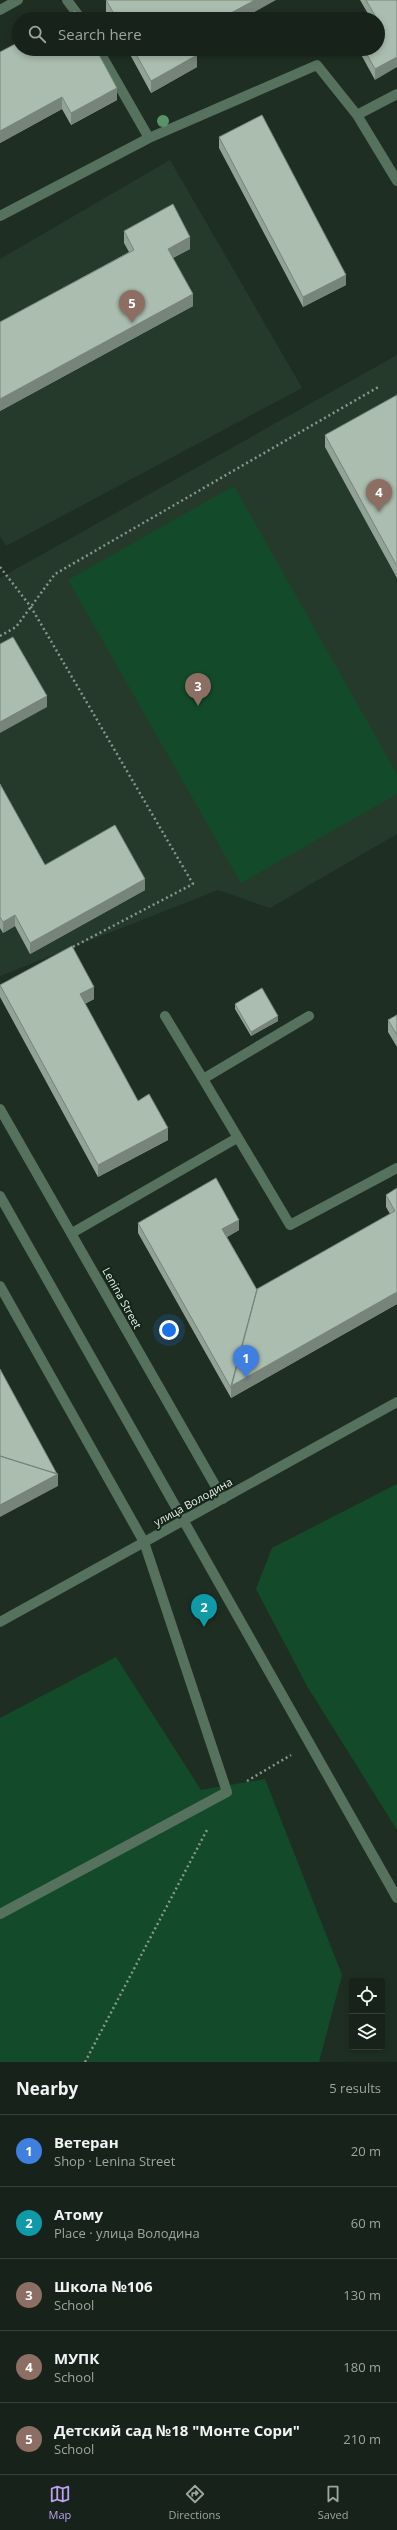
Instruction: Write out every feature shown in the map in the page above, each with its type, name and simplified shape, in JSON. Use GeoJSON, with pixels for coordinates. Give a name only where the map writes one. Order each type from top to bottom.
{"type":"FeatureCollection","features":[{"type":"Feature","properties":{"kind":"street"},"geometry":{"type":"LineString","coordinates":[[0,10],[18,0]]}},
{"type":"Feature","properties":{"kind":"street"},"geometry":{"type":"LineString","coordinates":[[67,0],[76,12]]}},
{"type":"Feature","properties":{"kind":"street"},"geometry":{"type":"LineString","coordinates":[[102,56],[149,138]]}},
{"type":"Feature","properties":{"kind":"street"},"geometry":{"type":"LineString","coordinates":[[0,216],[149,138],[317,65],[357,115],[397,181]]}},
{"type":"Feature","properties":{"kind":"street"},"geometry":{"type":"LineString","coordinates":[[357,115],[397,94]]}},
{"type":"Feature","properties":{"kind":"street"},"geometry":{"type":"LineString","coordinates":[[164,1016],[290,1225],[397,1168]]}},
{"type":"Feature","properties":{"kind":"street"},"geometry":{"type":"LineString","coordinates":[[203,1079],[310,1016]]}},
{"type":"Feature","properties":{"kind":"street","name":"Lenina Street"},"geometry":{"type":"LineString","coordinates":[[0,1109],[223,1499]]}},
{"type":"Feature","properties":{"kind":"street"},"geometry":{"type":"LineString","coordinates":[[72,1233],[237,1138]]}},
{"type":"Feature","properties":{"kind":"street"},"geometry":{"type":"LineString","coordinates":[[0,1196],[397,1898]]}},
{"type":"Feature","properties":{"kind":"street"},"geometry":{"type":"LineString","coordinates":[[0,1286],[144,1542],[227,1792],[0,1914]]}},
{"type":"Feature","properties":{"kind":"street","name":"улица Володина"},"geometry":{"type":"LineString","coordinates":[[0,1622],[397,1402]]}},
{"type":"Feature","properties":{"kind":"path"},"geometry":{"type":"LineString","coordinates":[[0,636],[16,627],[55,574],[380,386]]}},
{"type":"Feature","properties":{"kind":"path"},"geometry":{"type":"LineString","coordinates":[[0,567],[31,607],[194,884],[62,953]]}},
{"type":"Feature","properties":{"kind":"path"},"geometry":{"type":"LineString","coordinates":[[227,1792],[310,1744]]}},
{"type":"Feature","properties":{"kind":"path"},"geometry":{"type":"LineString","coordinates":[[85,2062],[209,1826]]}},
{"type":"Feature","properties":{"kind":"shaded area"},"geometry":{"type":"Polygon","coordinates":[[[170,160],[302,388],[6,546],[0,536],[0,259],[170,160]]]}},
{"type":"Feature","properties":{"kind":"shaded area"},"geometry":{"type":"Polygon","coordinates":[[[397,355],[397,834],[270,908],[218,890],[0,976],[0,578],[397,355]]]}},
{"type":"Feature","properties":{"kind":"green space"},"geometry":{"type":"Polygon","coordinates":[[[234,486],[397,774],[397,794],[241,883],[68,580],[234,486]]]}},
{"type":"Feature","properties":{"kind":"green space"},"geometry":{"type":"Polygon","coordinates":[[[397,1484],[397,1830],[307,1686],[256,1589],[272,1548],[397,1484]]]}},
{"type":"Feature","properties":{"kind":"green space"},"geometry":{"type":"Polygon","coordinates":[[[116,1657],[201,1790],[265,1779],[342,1975],[319,2062],[0,2062],[0,1718],[116,1657]]]}},
{"type":"Feature","properties":{"kind":"building"},"geometry":{"type":"Polygon","coordinates":[[[106,0],[255,0],[233,12],[113,12],[106,0]]]}},
{"type":"Feature","properties":{"kind":"building"},"geometry":{"type":"Polygon","coordinates":[[[366,0],[397,0],[397,57],[375,69],[368,56],[385,56],[385,12],[373,12],[366,0]]]}},
{"type":"Feature","properties":{"kind":"building"},"geometry":{"type":"Polygon","coordinates":[[[12,46],[12,56],[100,56],[117,88],[71,113],[62,97],[0,131],[0,52],[12,46]]]}},
{"type":"Feature","properties":{"kind":"building"},"geometry":{"type":"Polygon","coordinates":[[[137,56],[195,56],[151,81],[137,56]]]}},
{"type":"Feature","properties":{"kind":"building"},"geometry":{"type":"Polygon","coordinates":[[[262,115],[346,275],[303,297],[219,137],[262,115]]]}},
{"type":"Feature","properties":{"kind":"building"},"geometry":{"type":"Polygon","coordinates":[[[173,204],[190,237],[168,249],[193,294],[0,399],[0,322],[134,250],[124,231],[173,204]]]}},
{"type":"Feature","properties":{"kind":"building"},"geometry":{"type":"Polygon","coordinates":[[[397,395],[397,566],[325,435],[397,395]]]}},
{"type":"Feature","properties":{"kind":"building"},"geometry":{"type":"Polygon","coordinates":[[[13,637],[47,696],[0,722],[0,644],[13,637]]]}},
{"type":"Feature","properties":{"kind":"building"},"geometry":{"type":"Polygon","coordinates":[[[0,784],[45,865],[115,825],[145,879],[30,943],[15,915],[3,922],[0,917],[0,784]]]}},
{"type":"Feature","properties":{"kind":"building"},"geometry":{"type":"Polygon","coordinates":[[[72,946],[94,987],[80,994],[138,1101],[149,1094],[168,1128],[98,1165],[0,985],[72,946]]]}},
{"type":"Feature","properties":{"kind":"building"},"geometry":{"type":"Polygon","coordinates":[[[262,988],[278,1016],[251,1032],[235,1004],[262,988]]]}},
{"type":"Feature","properties":{"kind":"building"},"geometry":{"type":"Polygon","coordinates":[[[397,1015],[397,1035],[388,1020],[397,1015]]]}},
{"type":"Feature","properties":{"kind":"building"},"geometry":{"type":"Polygon","coordinates":[[[216,1178],[239,1220],[222,1229],[257,1290],[231,1388],[138,1223],[216,1178]]]}},
{"type":"Feature","properties":{"kind":"building"},"geometry":{"type":"Polygon","coordinates":[[[397,1188],[397,1292],[231,1386],[257,1289],[395,1211],[386,1195],[397,1188]]]}},
{"type":"Feature","properties":{"kind":"building"},"geometry":{"type":"Polygon","coordinates":[[[0,1369],[57,1474],[0,1456],[0,1369]]]}},
{"type":"Feature","properties":{"kind":"building"},"geometry":{"type":"Polygon","coordinates":[[[0,1456],[58,1474],[0,1505],[0,1456]]]}},
{"type":"Feature","properties":{"kind":"place","name":"Детский сад №18 \"Монте Сори\""},"geometry":{"type":"Point","coordinates":[132,323]}},
{"type":"Feature","properties":{"kind":"place","name":"МУПК"},"geometry":{"type":"Point","coordinates":[379,512]}},
{"type":"Feature","properties":{"kind":"place","name":"Школа №106"},"geometry":{"type":"Point","coordinates":[198,706]}},
{"type":"Feature","properties":{"kind":"place","name":"Ветеран"},"geometry":{"type":"Point","coordinates":[246,1378]}},
{"type":"Feature","properties":{"kind":"place","name":"Атому"},"geometry":{"type":"Point","coordinates":[204,1627]}}]}
